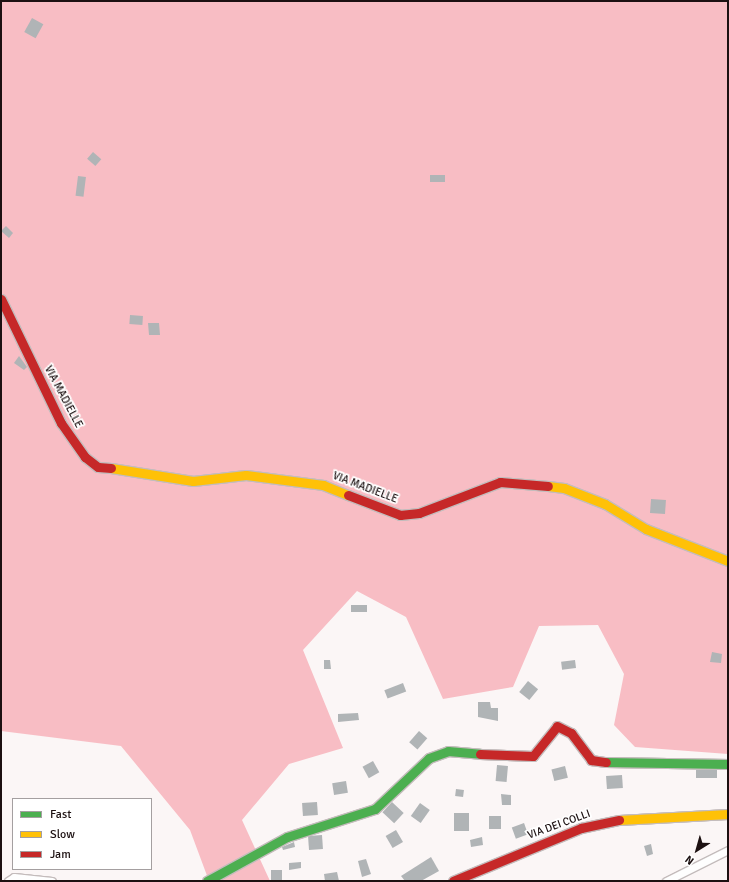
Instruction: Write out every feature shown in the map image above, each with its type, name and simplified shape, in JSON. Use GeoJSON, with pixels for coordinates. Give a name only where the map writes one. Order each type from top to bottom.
{"type":"FeatureCollection","features":[{"type":"Feature","properties":{"kind":"street","name":"VIA MADIELLE"},"geometry":{"type":"LineString","coordinates":[[1,299],[61,423],[85,457],[98,467],[148,472],[193,481],[246,475],[323,485],[400,515],[419,513],[500,482],[564,488],[605,504],[646,529],[728,561]]}},
{"type":"Feature","properties":{"kind":"street"},"geometry":{"type":"LineString","coordinates":[[207,881],[287,837],[330,826],[375,809],[429,758],[448,751],[513,758],[533,756],[557,726],[571,733],[591,760],[616,764],[728,764]]}},
{"type":"Feature","properties":{"kind":"street","name":"VIA DEI COLLI"},"geometry":{"type":"LineString","coordinates":[[452,881],[581,828],[606,821],[728,814]]}},
{"type":"Feature","properties":{"kind":"street"},"geometry":{"type":"LineString","coordinates":[[666,881],[728,850]]}},
{"type":"Feature","properties":{"kind":"street"},"geometry":{"type":"LineString","coordinates":[[8,881],[14,877],[52,881]]}},
{"type":"Feature","properties":{"kind":"shaded area"},"geometry":{"type":"Polygon","coordinates":[[[1,1],[728,1],[728,754],[635,747],[614,725],[624,674],[598,625],[539,626],[513,687],[443,699],[406,617],[357,591],[303,650],[343,748],[289,764],[242,820],[270,881],[209,881],[190,830],[121,746],[1,731],[1,1]]]}},
{"type":"Feature","properties":{"kind":"building"},"geometry":{"type":"Polygon","coordinates":[[[32,18],[43,24],[36,38],[24,32],[32,18]]]}},
{"type":"Feature","properties":{"kind":"building"},"geometry":{"type":"Polygon","coordinates":[[[93,152],[101,159],[95,166],[87,159],[93,152]]]}},
{"type":"Feature","properties":{"kind":"building"},"geometry":{"type":"Polygon","coordinates":[[[430,175],[445,175],[445,182],[430,182],[430,175]]]}},
{"type":"Feature","properties":{"kind":"building"},"geometry":{"type":"Polygon","coordinates":[[[78,176],[86,177],[84,197],[76,196],[78,176]]]}},
{"type":"Feature","properties":{"kind":"building"},"geometry":{"type":"Polygon","coordinates":[[[6,226],[13,233],[9,238],[1,231],[6,226]]]}},
{"type":"Feature","properties":{"kind":"building"},"geometry":{"type":"Polygon","coordinates":[[[130,315],[143,316],[142,325],[129,324],[130,315]]]}},
{"type":"Feature","properties":{"kind":"building"},"geometry":{"type":"Polygon","coordinates":[[[148,323],[159,323],[160,335],[149,335],[148,323]]]}},
{"type":"Feature","properties":{"kind":"building"},"geometry":{"type":"Polygon","coordinates":[[[19,356],[27,367],[24,370],[14,363],[19,356]]]}},
{"type":"Feature","properties":{"kind":"building"},"geometry":{"type":"Polygon","coordinates":[[[651,499],[666,500],[665,514],[650,513],[651,499]]]}},
{"type":"Feature","properties":{"kind":"building"},"geometry":{"type":"Polygon","coordinates":[[[351,605],[367,605],[367,612],[351,612],[351,605]]]}},
{"type":"Feature","properties":{"kind":"building"},"geometry":{"type":"Polygon","coordinates":[[[712,652],[722,654],[721,663],[710,662],[712,652]]]}},
{"type":"Feature","properties":{"kind":"building"},"geometry":{"type":"Polygon","coordinates":[[[324,660],[330,660],[331,669],[324,669],[324,660]]]}},
{"type":"Feature","properties":{"kind":"building"},"geometry":{"type":"Polygon","coordinates":[[[575,660],[576,668],[562,670],[561,662],[575,660]]]}},
{"type":"Feature","properties":{"kind":"building"},"geometry":{"type":"Polygon","coordinates":[[[528,681],[538,689],[529,700],[519,692],[528,681]]]}},
{"type":"Feature","properties":{"kind":"building"},"geometry":{"type":"Polygon","coordinates":[[[403,683],[406,691],[388,699],[384,690],[403,683]]]}},
{"type":"Feature","properties":{"kind":"building"},"geometry":{"type":"Polygon","coordinates":[[[478,702],[490,702],[491,708],[498,708],[498,721],[478,717],[478,702]]]}},
{"type":"Feature","properties":{"kind":"building"},"geometry":{"type":"Polygon","coordinates":[[[358,713],[359,720],[338,722],[338,714],[358,713]]]}},
{"type":"Feature","properties":{"kind":"building"},"geometry":{"type":"Polygon","coordinates":[[[419,731],[427,738],[417,750],[409,742],[419,731]]]}},
{"type":"Feature","properties":{"kind":"building"},"geometry":{"type":"Polygon","coordinates":[[[373,761],[379,772],[369,778],[363,767],[373,761]]]}},
{"type":"Feature","properties":{"kind":"building"},"geometry":{"type":"Polygon","coordinates":[[[497,765],[508,766],[507,782],[496,781],[497,765]]]}},
{"type":"Feature","properties":{"kind":"building"},"geometry":{"type":"Polygon","coordinates":[[[565,766],[568,778],[554,781],[551,769],[565,766]]]}},
{"type":"Feature","properties":{"kind":"building"},"geometry":{"type":"Polygon","coordinates":[[[696,770],[717,770],[717,778],[696,778],[696,770]]]}},
{"type":"Feature","properties":{"kind":"building"},"geometry":{"type":"Polygon","coordinates":[[[622,775],[623,788],[607,789],[606,776],[622,775]]]}},
{"type":"Feature","properties":{"kind":"building"},"geometry":{"type":"Polygon","coordinates":[[[346,781],[348,793],[334,795],[332,783],[346,781]]]}},
{"type":"Feature","properties":{"kind":"building"},"geometry":{"type":"Polygon","coordinates":[[[456,789],[464,790],[463,797],[455,796],[456,789]]]}},
{"type":"Feature","properties":{"kind":"building"},"geometry":{"type":"Polygon","coordinates":[[[501,794],[511,795],[511,805],[502,805],[501,794]]]}},
{"type":"Feature","properties":{"kind":"building"},"geometry":{"type":"Polygon","coordinates":[[[317,802],[318,815],[303,816],[302,803],[317,802]]]}},
{"type":"Feature","properties":{"kind":"building"},"geometry":{"type":"Polygon","coordinates":[[[392,802],[404,813],[394,823],[382,812],[392,802]]]}},
{"type":"Feature","properties":{"kind":"building"},"geometry":{"type":"Polygon","coordinates":[[[420,803],[430,810],[421,823],[411,816],[420,803]]]}},
{"type":"Feature","properties":{"kind":"building"},"geometry":{"type":"Polygon","coordinates":[[[454,813],[469,813],[469,831],[454,831],[454,813]]]}},
{"type":"Feature","properties":{"kind":"building"},"geometry":{"type":"Polygon","coordinates":[[[489,816],[501,816],[501,829],[489,829],[489,816]]]}},
{"type":"Feature","properties":{"kind":"building"},"geometry":{"type":"Polygon","coordinates":[[[524,823],[528,834],[516,839],[512,827],[524,823]]]}},
{"type":"Feature","properties":{"kind":"building"},"geometry":{"type":"Polygon","coordinates":[[[396,830],[403,842],[393,848],[386,836],[396,830]]]}},
{"type":"Feature","properties":{"kind":"building"},"geometry":{"type":"Polygon","coordinates":[[[322,835],[323,849],[309,850],[308,836],[322,835]]]}},
{"type":"Feature","properties":{"kind":"building"},"geometry":{"type":"Polygon","coordinates":[[[482,837],[483,845],[471,847],[470,840],[482,837]]]}},
{"type":"Feature","properties":{"kind":"building"},"geometry":{"type":"Polygon","coordinates":[[[294,842],[295,847],[283,850],[282,847],[294,842]]]}},
{"type":"Feature","properties":{"kind":"building"},"geometry":{"type":"Polygon","coordinates":[[[651,844],[653,854],[647,856],[644,846],[651,844]]]}},
{"type":"Feature","properties":{"kind":"building"},"geometry":{"type":"Polygon","coordinates":[[[431,857],[439,871],[421,881],[405,881],[401,876],[431,857]]]}},
{"type":"Feature","properties":{"kind":"building"},"geometry":{"type":"Polygon","coordinates":[[[366,859],[371,874],[362,877],[358,861],[366,859]]]}},
{"type":"Feature","properties":{"kind":"building"},"geometry":{"type":"Polygon","coordinates":[[[301,862],[301,868],[289,870],[289,863],[301,862]]]}},
{"type":"Feature","properties":{"kind":"building"},"geometry":{"type":"Polygon","coordinates":[[[271,870],[282,870],[282,881],[271,881],[271,870]]]}},
{"type":"Feature","properties":{"kind":"building"},"geometry":{"type":"Polygon","coordinates":[[[337,872],[339,881],[325,881],[324,874],[337,872]]]}},
{"type":"Feature","properties":{"kind":"traffic: fast"},"geometry":{"type":"LineString","coordinates":[[207,881],[287,837],[375,809],[429,758],[448,751],[480,754]]}},
{"type":"Feature","properties":{"kind":"traffic: fast"},"geometry":{"type":"LineString","coordinates":[[606,762],[728,764]]}},
{"type":"Feature","properties":{"kind":"traffic: slow"},"geometry":{"type":"LineString","coordinates":[[111,468],[193,481],[246,475],[323,485],[348,495]]}},
{"type":"Feature","properties":{"kind":"traffic: slow"},"geometry":{"type":"LineString","coordinates":[[548,486],[564,488],[605,504],[646,529],[728,561]]}},
{"type":"Feature","properties":{"kind":"traffic: slow"},"geometry":{"type":"LineString","coordinates":[[619,820],[728,814]]}},
{"type":"Feature","properties":{"kind":"traffic: jam"},"geometry":{"type":"LineString","coordinates":[[1,299],[61,423],[85,457],[98,467],[111,468]]}},
{"type":"Feature","properties":{"kind":"traffic: jam"},"geometry":{"type":"LineString","coordinates":[[348,495],[400,515],[419,513],[500,482],[548,486]]}},
{"type":"Feature","properties":{"kind":"traffic: jam"},"geometry":{"type":"LineString","coordinates":[[480,754],[533,756],[557,726],[571,733],[591,760],[606,762]]}},
{"type":"Feature","properties":{"kind":"traffic: jam"},"geometry":{"type":"LineString","coordinates":[[453,881],[581,828],[619,820]]}}]}
